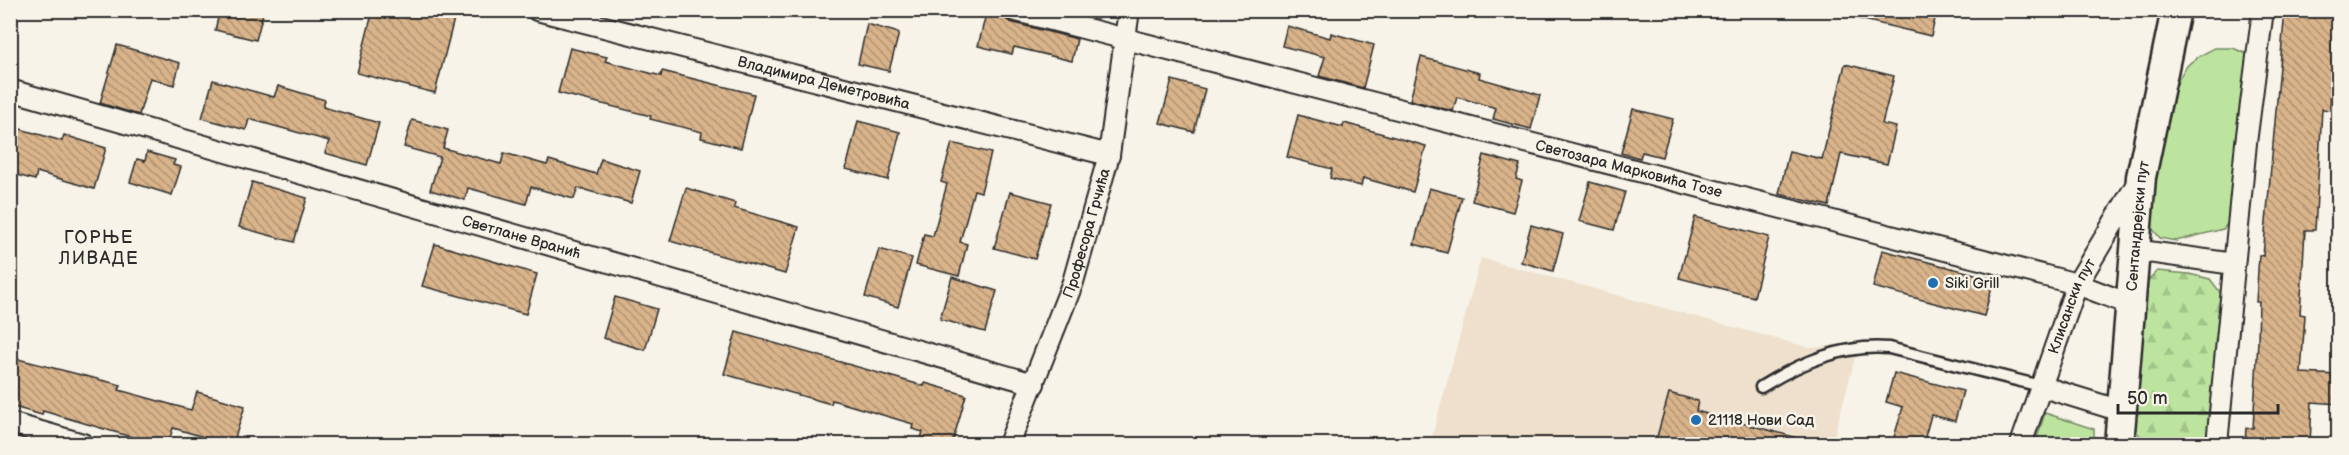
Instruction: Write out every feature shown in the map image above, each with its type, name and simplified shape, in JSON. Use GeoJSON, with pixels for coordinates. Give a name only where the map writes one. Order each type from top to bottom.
{"type":"FeatureCollection","features":[{"type":"Feature","properties":{"kind":"main road","name":"Сентандрејски пут"},"geometry":{"type":"LineString","coordinates":[[2119,444],[2141,177],[2175,10]]}},
{"type":"Feature","properties":{"kind":"street","name":"Владимира Деметровића"},"geometry":{"type":"LineString","coordinates":[[537,10],[1109,155]]}},
{"type":"Feature","properties":{"kind":"street","name":"Светозара Марковића Тозе"},"geometry":{"type":"LineString","coordinates":[[1013,10],[2077,284],[2129,304]]}},
{"type":"Feature","properties":{"kind":"street","name":"Професора Грчића"},"geometry":{"type":"LineString","coordinates":[[1009,444],[1073,282],[1109,155],[1129,10]]}},
{"type":"Feature","properties":{"kind":"street"},"geometry":{"type":"LineString","coordinates":[[2217,444],[2234,264],[2263,10]]}},
{"type":"Feature","properties":{"kind":"street","name":"Светлане Вранић"},"geometry":{"type":"LineString","coordinates":[[10,90],[1034,384]]}},
{"type":"Feature","properties":{"kind":"street","name":"Клисански пут"},"geometry":{"type":"LineString","coordinates":[[2021,444],[2077,284],[2141,177]]}},
{"type":"Feature","properties":{"kind":"street"},"geometry":{"type":"LineString","coordinates":[[2134,250],[2234,264]]}},
{"type":"Feature","properties":{"kind":"street"},"geometry":{"type":"LineString","coordinates":[[2040,386],[2121,411]]}},
{"type":"Feature","properties":{"kind":"street"},"geometry":{"type":"LineString","coordinates":[[10,423],[83,444]]}},
{"type":"Feature","properties":{"kind":"lane"},"geometry":{"type":"LineString","coordinates":[[1761,387],[1780,375],[1830,354],[1872,346],[1889,348],[2040,386]]}},
{"type":"Feature","properties":{"kind":"shaded area"},"geometry":{"type":"Polygon","coordinates":[[[1481,258],[1810,348],[1859,343],[1832,444],[1696,411],[1698,401],[1670,393],[1655,444],[1430,444],[1481,258]]]}},
{"type":"Feature","properties":{"kind":"green space"},"geometry":{"type":"Polygon","coordinates":[[[2215,48],[2233,48],[2247,54],[2233,217],[2223,229],[2176,241],[2160,238],[2151,227],[2169,106],[2175,88],[2188,65],[2215,48]]]}},
{"type":"Feature","properties":{"kind":"green space"},"geometry":{"type":"Polygon","coordinates":[[[2157,271],[2189,274],[2210,279],[2223,296],[2208,444],[2147,444],[2135,430],[2145,283],[2157,271]]]}},
{"type":"Feature","properties":{"kind":"green space"},"geometry":{"type":"Polygon","coordinates":[[[2045,413],[2094,429],[2094,444],[2035,444],[2045,413]]]}},
{"type":"Feature","properties":{"kind":"building"},"geometry":{"type":"Polygon","coordinates":[[[220,10],[264,10],[256,40],[215,30],[220,10]]]}},
{"type":"Feature","properties":{"kind":"building"},"geometry":{"type":"Polygon","coordinates":[[[373,10],[437,10],[455,15],[435,93],[357,73],[373,10]]]}},
{"type":"Feature","properties":{"kind":"building"},"geometry":{"type":"Polygon","coordinates":[[[987,10],[1001,10],[1004,18],[1010,22],[1077,39],[1072,61],[1014,47],[1012,54],[978,46],[987,10]]]}},
{"type":"Feature","properties":{"kind":"building"},"geometry":{"type":"Polygon","coordinates":[[[1851,10],[1937,10],[1931,36],[1851,17],[1851,10]]]}},
{"type":"Feature","properties":{"kind":"building"},"geometry":{"type":"Polygon","coordinates":[[[2285,10],[2338,10],[2338,27],[2334,27],[2330,110],[2322,109],[2315,230],[2305,230],[2300,314],[2305,315],[2301,373],[2338,375],[2338,404],[2312,402],[2310,444],[2245,444],[2246,428],[2253,428],[2258,341],[2259,302],[2256,302],[2259,255],[2263,256],[2285,10]]]}},
{"type":"Feature","properties":{"kind":"building"},"geometry":{"type":"Polygon","coordinates":[[[867,24],[899,33],[889,71],[858,64],[867,24]]]}},
{"type":"Feature","properties":{"kind":"building"},"geometry":{"type":"Polygon","coordinates":[[[1287,26],[1330,38],[1331,33],[1374,45],[1363,88],[1319,76],[1325,57],[1282,46],[1287,26]]]}},
{"type":"Feature","properties":{"kind":"building"},"geometry":{"type":"Polygon","coordinates":[[[117,45],[180,63],[174,85],[150,78],[139,115],[100,103],[117,45]]]}},
{"type":"Feature","properties":{"kind":"building"},"geometry":{"type":"Polygon","coordinates":[[[570,48],[607,57],[605,61],[661,76],[662,71],[754,94],[741,148],[701,138],[702,132],[650,119],[651,116],[558,93],[570,48]]]}},
{"type":"Feature","properties":{"kind":"building"},"geometry":{"type":"Polygon","coordinates":[[[1421,57],[1480,73],[1479,78],[1540,95],[1531,129],[1493,119],[1496,108],[1457,97],[1453,111],[1410,100],[1421,57]]]}},
{"type":"Feature","properties":{"kind":"building"},"geometry":{"type":"Polygon","coordinates":[[[1845,64],[1894,76],[1882,124],[1896,127],[1887,164],[1841,154],[1829,206],[1779,194],[1789,151],[1822,159],[1845,64]]]}},
{"type":"Feature","properties":{"kind":"building"},"geometry":{"type":"Polygon","coordinates":[[[213,80],[274,97],[278,86],[325,100],[323,107],[379,123],[367,165],[325,153],[329,141],[249,119],[246,130],[202,118],[213,80]]]}},
{"type":"Feature","properties":{"kind":"building"},"geometry":{"type":"Polygon","coordinates":[[[1172,80],[1205,89],[1194,132],[1160,123],[1172,80]]]}},
{"type":"Feature","properties":{"kind":"building"},"geometry":{"type":"Polygon","coordinates":[[[1633,109],[1673,119],[1662,157],[1642,152],[1640,158],[1621,153],[1633,109]]]}},
{"type":"Feature","properties":{"kind":"building"},"geometry":{"type":"Polygon","coordinates":[[[1298,115],[1343,127],[1344,123],[1426,146],[1413,192],[1363,178],[1361,186],[1330,178],[1332,169],[1287,157],[1298,115]]]}},
{"type":"Feature","properties":{"kind":"building"},"geometry":{"type":"Polygon","coordinates":[[[412,120],[448,130],[443,148],[501,164],[504,153],[547,165],[549,160],[596,174],[601,159],[640,171],[631,203],[578,188],[574,199],[531,187],[526,204],[468,188],[465,200],[430,190],[440,157],[404,147],[412,120]]]}},
{"type":"Feature","properties":{"kind":"building"},"geometry":{"type":"Polygon","coordinates":[[[858,121],[900,132],[888,180],[846,169],[858,121]]]}},
{"type":"Feature","properties":{"kind":"building"},"geometry":{"type":"Polygon","coordinates":[[[10,126],[62,141],[64,135],[106,148],[94,189],[37,172],[35,180],[10,173],[10,126]]]}},
{"type":"Feature","properties":{"kind":"building"},"geometry":{"type":"Polygon","coordinates":[[[952,143],[991,153],[981,192],[974,190],[960,242],[967,244],[959,276],[916,265],[924,234],[933,236],[947,184],[941,182],[952,143]]]}},
{"type":"Feature","properties":{"kind":"building"},"geometry":{"type":"Polygon","coordinates":[[[147,152],[175,160],[173,165],[181,167],[172,195],[130,182],[137,159],[145,161],[147,152]]]}},
{"type":"Feature","properties":{"kind":"building"},"geometry":{"type":"Polygon","coordinates":[[[1484,155],[1520,165],[1516,179],[1522,181],[1513,212],[1472,201],[1484,155]]]}},
{"type":"Feature","properties":{"kind":"building"},"geometry":{"type":"Polygon","coordinates":[[[252,182],[307,198],[294,242],[239,227],[252,182]]]}},
{"type":"Feature","properties":{"kind":"building"},"geometry":{"type":"Polygon","coordinates":[[[1590,182],[1625,192],[1614,230],[1579,221],[1590,182]]]}},
{"type":"Feature","properties":{"kind":"building"},"geometry":{"type":"Polygon","coordinates":[[[686,188],[735,203],[734,208],[799,227],[785,274],[670,241],[686,188]]]}},
{"type":"Feature","properties":{"kind":"building"},"geometry":{"type":"Polygon","coordinates":[[[1429,188],[1462,197],[1447,253],[1414,244],[1429,188]]]}},
{"type":"Feature","properties":{"kind":"building"},"geometry":{"type":"Polygon","coordinates":[[[1010,192],[1051,203],[1035,259],[994,248],[1010,192]]]}},
{"type":"Feature","properties":{"kind":"building"},"geometry":{"type":"Polygon","coordinates":[[[1695,217],[1769,237],[1754,297],[1679,278],[1695,217]]]}},
{"type":"Feature","properties":{"kind":"building"},"geometry":{"type":"Polygon","coordinates":[[[1531,225],[1563,234],[1553,271],[1521,262],[1531,225]]]}},
{"type":"Feature","properties":{"kind":"building"},"geometry":{"type":"Polygon","coordinates":[[[435,244],[537,274],[526,314],[422,286],[435,244]]]}},
{"type":"Feature","properties":{"kind":"building"},"geometry":{"type":"Polygon","coordinates":[[[879,249],[912,258],[898,307],[865,297],[879,249]]]}},
{"type":"Feature","properties":{"kind":"building","name":"Siki Grill"},"geometry":{"type":"Polygon","coordinates":[[[1882,250],[1994,279],[1984,316],[1873,287],[1882,250]]]}},
{"type":"Feature","properties":{"kind":"building"},"geometry":{"type":"Polygon","coordinates":[[[952,277],[997,291],[985,332],[940,319],[952,277]]]}},
{"type":"Feature","properties":{"kind":"building"},"geometry":{"type":"Polygon","coordinates":[[[615,297],[657,309],[645,350],[603,338],[615,297]]]}},
{"type":"Feature","properties":{"kind":"building"},"geometry":{"type":"Polygon","coordinates":[[[736,332],[924,386],[925,383],[966,395],[952,444],[919,444],[923,432],[912,429],[913,424],[832,400],[831,404],[724,374],[736,332]]]}},
{"type":"Feature","properties":{"kind":"building"},"geometry":{"type":"Polygon","coordinates":[[[10,357],[121,385],[119,390],[191,410],[197,392],[245,406],[233,444],[202,444],[204,437],[173,428],[168,444],[133,444],[135,438],[43,411],[42,415],[10,406],[10,357]]]}},
{"type":"Feature","properties":{"kind":"building","name":"21118 Нови Сад"},"geometry":{"type":"Polygon","coordinates":[[[1894,373],[1963,391],[1955,421],[1931,415],[1923,444],[1892,444],[1903,407],[1886,402],[1894,373]]]}},
{"type":"Feature","properties":{"kind":"building","name":"21118 Нови Сад"},"geometry":{"type":"Polygon","coordinates":[[[1669,393],[1698,401],[1696,411],[1802,439],[1801,444],[1655,444],[1669,393]]]}},
{"type":"Feature","properties":{"kind":"place","name":"Siki Grill"},"geometry":{"type":"Point","coordinates":[1933,283]}},
{"type":"Feature","properties":{"kind":"place","name":"21118 Нови Сад"},"geometry":{"type":"Point","coordinates":[1696,420]}},
{"type":"Feature","properties":{"kind":"district","name":"ГОРЊЕ ЛИВАДЕ"},"geometry":{"type":"Point","coordinates":[99,247]}}]}
